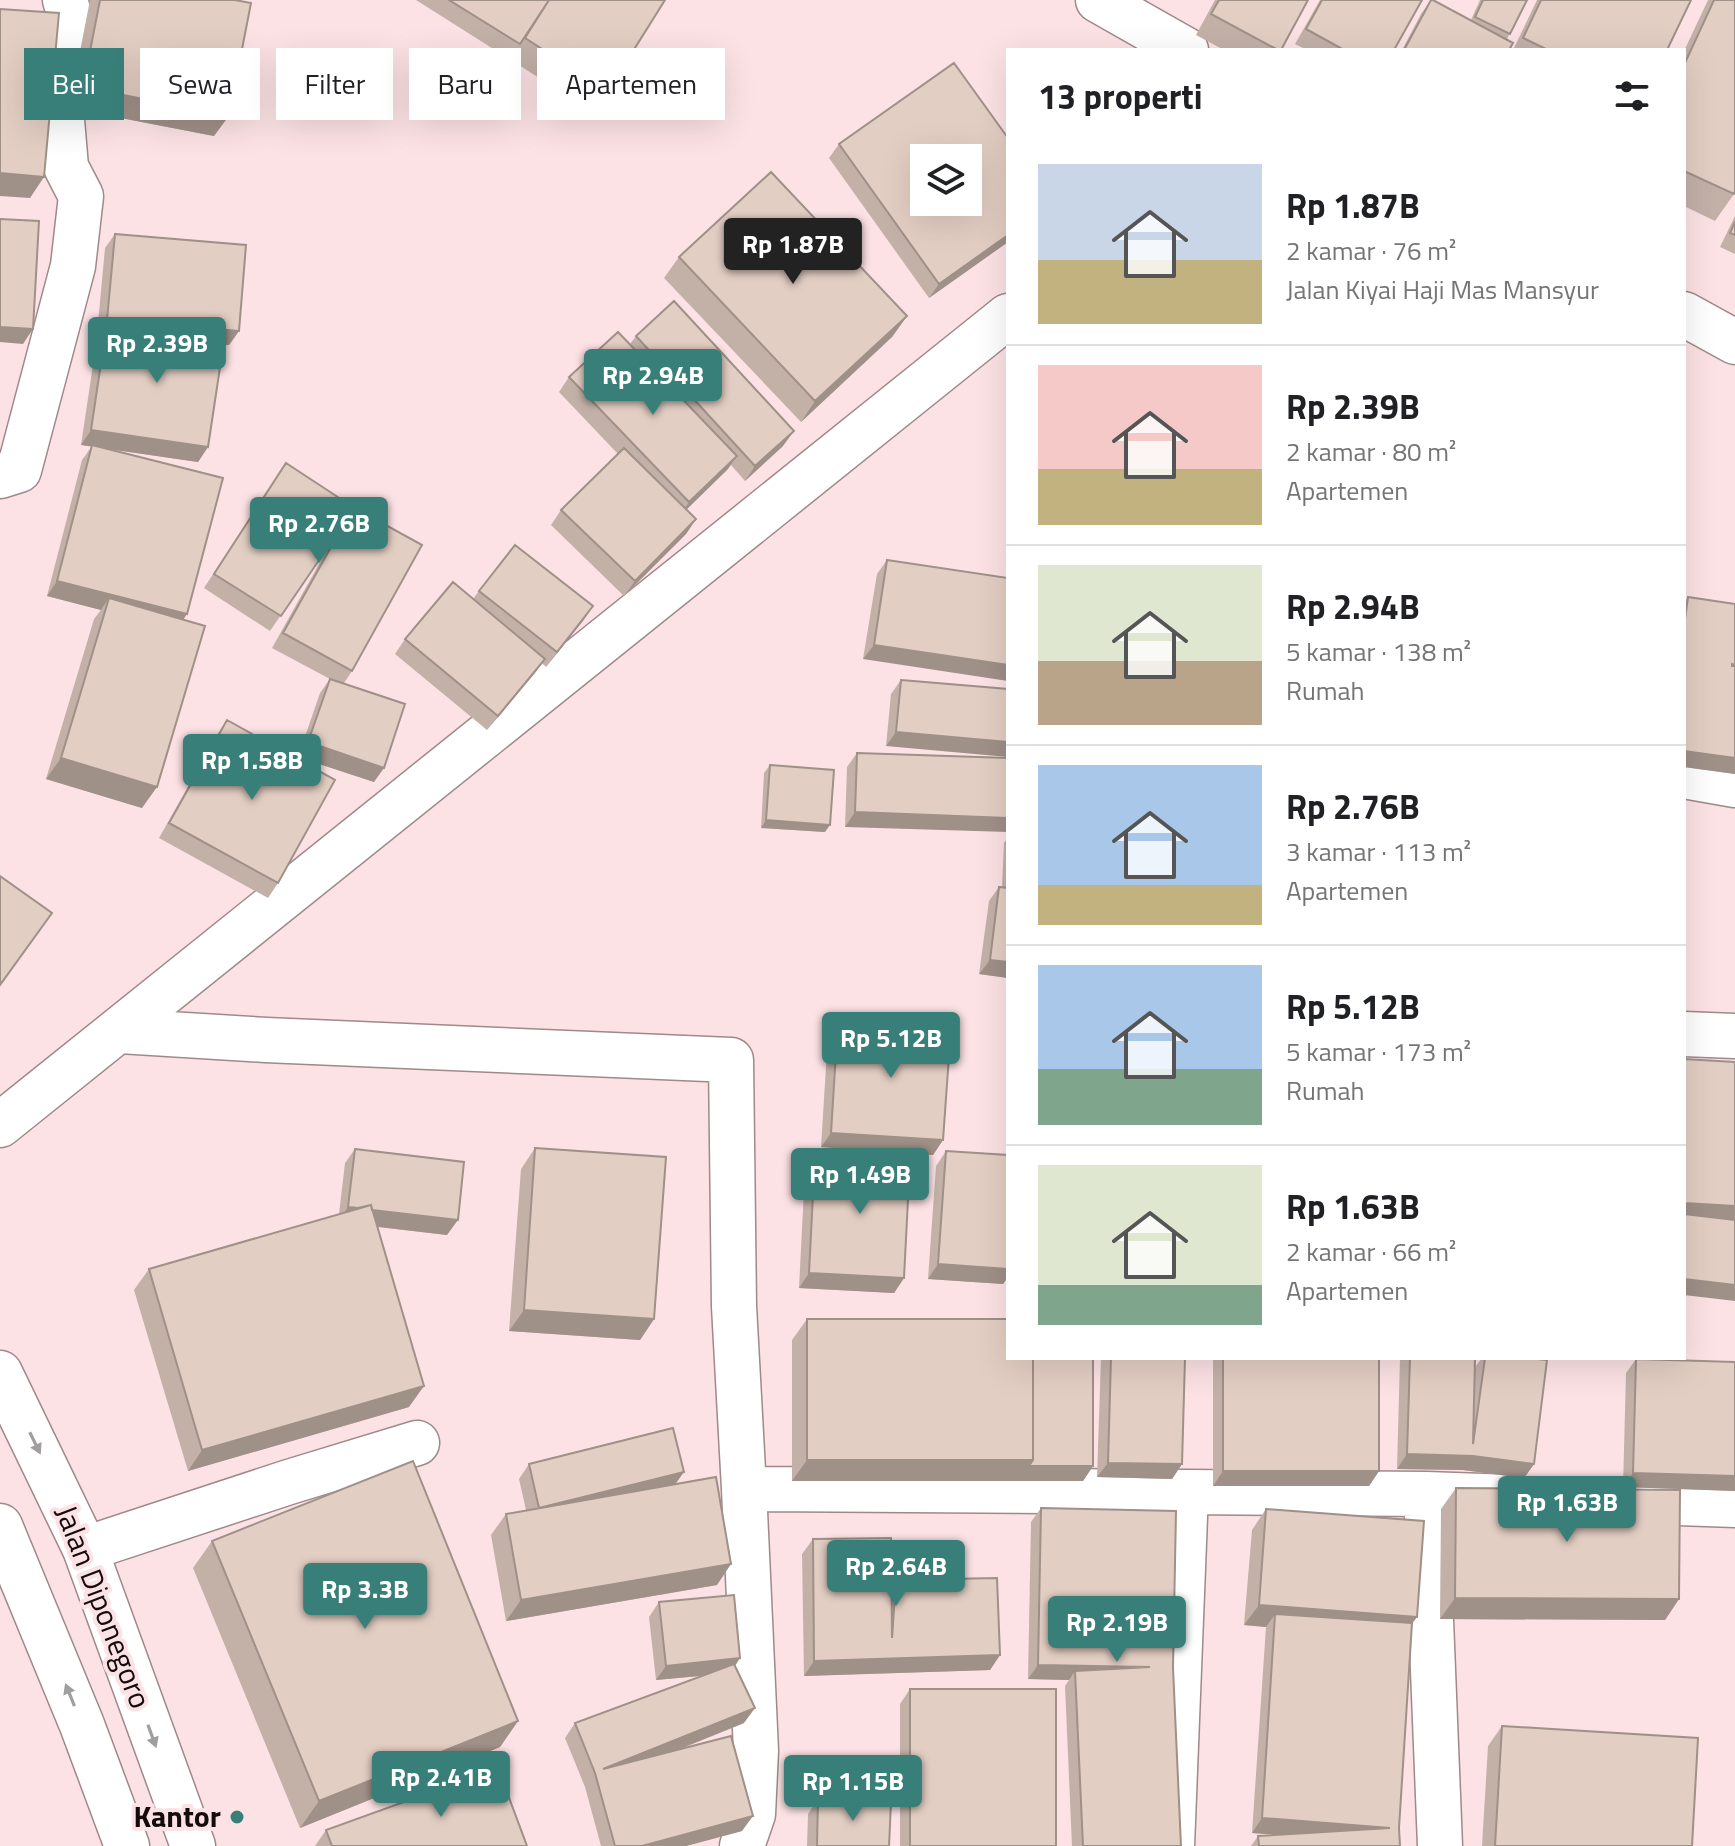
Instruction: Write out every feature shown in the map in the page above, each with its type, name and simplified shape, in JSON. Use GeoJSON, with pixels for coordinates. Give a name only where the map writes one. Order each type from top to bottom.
{"type":"FeatureCollection","features":[{"type":"Feature","properties":{"kind":"main road"},"geometry":{"type":"LineString","coordinates":[[0,476],[19,470],[73,266],[81,196],[66,167],[62,123],[61,49],[68,10],[65,0]]}},
{"type":"Feature","properties":{"kind":"main road"},"geometry":{"type":"LineString","coordinates":[[1098,0],[1182,48]]}},
{"type":"Feature","properties":{"kind":"main road"},"geometry":{"type":"LineString","coordinates":[[1686,315],[1735,342]]}},
{"type":"Feature","properties":{"kind":"main road"},"geometry":{"type":"LineString","coordinates":[[0,1125],[1006,318]]}},
{"type":"Feature","properties":{"kind":"main road"},"geometry":{"type":"LineString","coordinates":[[1686,776],[1735,785]]}},
{"type":"Feature","properties":{"kind":"main road"},"geometry":{"type":"LineString","coordinates":[[120,1031],[731,1060],[734,1306],[756,1751],[753,1814],[742,1846]]}},
{"type":"Feature","properties":{"kind":"main road"},"geometry":{"type":"LineString","coordinates":[[1686,1034],[1735,1036]]}},
{"type":"Feature","properties":{"kind":"main road","name":"Jalan Diponegoro"},"geometry":{"type":"LineString","coordinates":[[0,1373],[85,1549],[193,1846]]}},
{"type":"Feature","properties":{"kind":"main road"},"geometry":{"type":"LineString","coordinates":[[85,1549],[417,1443]]}},
{"type":"Feature","properties":{"kind":"main road"},"geometry":{"type":"LineString","coordinates":[[744,1489],[1426,1494],[1735,1505]]}},
{"type":"Feature","properties":{"kind":"main road"},"geometry":{"type":"LineString","coordinates":[[1172,1846],[1186,1492]]}},
{"type":"Feature","properties":{"kind":"main road"},"geometry":{"type":"LineString","coordinates":[[1426,1494],[1440,1846]]}},
{"type":"Feature","properties":{"kind":"main road","name":"Jalan Diponegoro"},"geometry":{"type":"LineString","coordinates":[[0,1526],[82,1725],[127,1846]]}},
{"type":"Feature","properties":{"kind":"building"},"geometry":{"type":"Polygon","coordinates":[[[100,0],[235,0],[251,3],[242,48],[140,48],[140,98],[124,95],[124,48],[91,48],[100,0]]]}},
{"type":"Feature","properties":{"kind":"building"},"geometry":{"type":"Polygon","coordinates":[[[449,0],[549,0],[520,44],[449,0]]]}},
{"type":"Feature","properties":{"kind":"building"},"geometry":{"type":"Polygon","coordinates":[[[549,0],[665,0],[635,48],[541,48],[525,38],[549,0]]]}},
{"type":"Feature","properties":{"kind":"building"},"geometry":{"type":"Polygon","coordinates":[[[1219,0],[1308,0],[1282,48],[1274,48],[1211,14],[1219,0]]]}},
{"type":"Feature","properties":{"kind":"building"},"geometry":{"type":"Polygon","coordinates":[[[1322,0],[1422,0],[1395,48],[1340,48],[1306,29],[1322,0]]]}},
{"type":"Feature","properties":{"kind":"building"},"geometry":{"type":"Polygon","coordinates":[[[1431,0],[1513,43],[1510,48],[1405,48],[1431,0]]]}},
{"type":"Feature","properties":{"kind":"building"},"geometry":{"type":"Polygon","coordinates":[[[1483,0],[1527,0],[1510,34],[1475,17],[1483,0]]]}},
{"type":"Feature","properties":{"kind":"building"},"geometry":{"type":"Polygon","coordinates":[[[1541,0],[1691,0],[1668,48],[1544,48],[1523,38],[1541,0]]]}},
{"type":"Feature","properties":{"kind":"building"},"geometry":{"type":"Polygon","coordinates":[[[1714,0],[1735,0],[1734,194],[1686,172],[1686,61],[1714,0]]]}},
{"type":"Feature","properties":{"kind":"building"},"geometry":{"type":"Polygon","coordinates":[[[0,9],[59,13],[56,48],[24,48],[24,120],[49,120],[44,177],[0,173],[0,9]]]}},
{"type":"Feature","properties":{"kind":"building"},"geometry":{"type":"Polygon","coordinates":[[[954,63],[1006,135],[1006,236],[939,284],[839,144],[954,63]]]}},
{"type":"Feature","properties":{"kind":"building"},"geometry":{"type":"Polygon","coordinates":[[[771,172],[907,316],[815,401],[679,257],[771,172]]]}},
{"type":"Feature","properties":{"kind":"building"},"geometry":{"type":"Polygon","coordinates":[[[0,219],[39,221],[33,329],[0,327],[0,219]]]}},
{"type":"Feature","properties":{"kind":"building"},"geometry":{"type":"Polygon","coordinates":[[[115,234],[246,245],[239,331],[107,320],[115,234]]]}},
{"type":"Feature","properties":{"kind":"building"},"geometry":{"type":"Polygon","coordinates":[[[674,301],[794,431],[755,466],[636,336],[674,301]]]}},
{"type":"Feature","properties":{"kind":"building"},"geometry":{"type":"Polygon","coordinates":[[[107,323],[224,341],[208,447],[91,430],[107,323]]]}},
{"type":"Feature","properties":{"kind":"building"},"geometry":{"type":"Polygon","coordinates":[[[618,332],[737,456],[689,502],[569,377],[618,332]]]}},
{"type":"Feature","properties":{"kind":"building"},"geometry":{"type":"Polygon","coordinates":[[[92,445],[223,478],[187,614],[57,581],[92,445]]]}},
{"type":"Feature","properties":{"kind":"building"},"geometry":{"type":"Polygon","coordinates":[[[624,448],[696,519],[635,581],[561,510],[624,448]]]}},
{"type":"Feature","properties":{"kind":"building"},"geometry":{"type":"Polygon","coordinates":[[[286,463],[353,507],[422,545],[352,671],[283,633],[345,522],[281,616],[214,574],[286,463]]]}},
{"type":"Feature","properties":{"kind":"building"},"geometry":{"type":"Polygon","coordinates":[[[515,545],[593,606],[557,652],[479,591],[515,545]]]}},
{"type":"Feature","properties":{"kind":"building"},"geometry":{"type":"Polygon","coordinates":[[[887,560],[1006,578],[1006,665],[874,645],[887,560]]]}},
{"type":"Feature","properties":{"kind":"building"},"geometry":{"type":"Polygon","coordinates":[[[453,582],[545,659],[498,716],[405,639],[453,582]]]}},
{"type":"Feature","properties":{"kind":"building"},"geometry":{"type":"Polygon","coordinates":[[[1688,597],[1735,604],[1735,665],[1732,666],[1735,666],[1735,758],[1686,751],[1688,597]]]}},
{"type":"Feature","properties":{"kind":"building"},"geometry":{"type":"Polygon","coordinates":[[[109,598],[205,626],[157,787],[61,758],[109,598]]]}},
{"type":"Feature","properties":{"kind":"building"},"geometry":{"type":"Polygon","coordinates":[[[330,679],[405,704],[384,768],[308,742],[330,679]]]}},
{"type":"Feature","properties":{"kind":"building"},"geometry":{"type":"Polygon","coordinates":[[[901,680],[1006,689],[1006,742],[896,732],[901,680]]]}},
{"type":"Feature","properties":{"kind":"building"},"geometry":{"type":"Polygon","coordinates":[[[227,720],[335,780],[278,883],[169,823],[227,720]]]}},
{"type":"Feature","properties":{"kind":"building"},"geometry":{"type":"Polygon","coordinates":[[[857,753],[1006,758],[1006,818],[855,812],[857,753]]]}},
{"type":"Feature","properties":{"kind":"building"},"geometry":{"type":"Polygon","coordinates":[[[770,765],[834,770],[830,825],[766,820],[770,765]]]}},
{"type":"Feature","properties":{"kind":"building"},"geometry":{"type":"Polygon","coordinates":[[[0,876],[52,913],[0,985],[0,876]]]}},
{"type":"Feature","properties":{"kind":"building"},"geometry":{"type":"Polygon","coordinates":[[[999,887],[1006,888],[1006,962],[990,960],[999,887]]]}},
{"type":"Feature","properties":{"kind":"building"},"geometry":{"type":"Polygon","coordinates":[[[838,1020],[951,1028],[943,1140],[831,1133],[838,1020]]]}},
{"type":"Feature","properties":{"kind":"building"},"geometry":{"type":"Polygon","coordinates":[[[1686,1059],[1735,1062],[1735,1206],[1686,1203],[1686,1059]]]}},
{"type":"Feature","properties":{"kind":"building"},"geometry":{"type":"Polygon","coordinates":[[[535,1148],[666,1157],[654,1319],[524,1310],[535,1148]]]}},
{"type":"Feature","properties":{"kind":"building"},"geometry":{"type":"Polygon","coordinates":[[[355,1149],[464,1162],[458,1220],[372,1210],[371,1205],[348,1207],[355,1149]]]}},
{"type":"Feature","properties":{"kind":"building"},"geometry":{"type":"Polygon","coordinates":[[[946,1151],[1006,1155],[1006,1269],[938,1264],[946,1151]]]}},
{"type":"Feature","properties":{"kind":"building"},"geometry":{"type":"Polygon","coordinates":[[[815,1155],[910,1160],[904,1278],[809,1273],[815,1155]]]}},
{"type":"Feature","properties":{"kind":"building"},"geometry":{"type":"Polygon","coordinates":[[[371,1205],[424,1386],[202,1450],[149,1269],[371,1205]]]}},
{"type":"Feature","properties":{"kind":"building"},"geometry":{"type":"Polygon","coordinates":[[[1686,1214],[1735,1220],[1735,1285],[1686,1279],[1686,1214]]]}},
{"type":"Feature","properties":{"kind":"building"},"geometry":{"type":"Polygon","coordinates":[[[807,1319],[1006,1319],[1006,1360],[1033,1360],[1033,1460],[807,1460],[807,1319]]]}},
{"type":"Feature","properties":{"kind":"building"},"geometry":{"type":"Polygon","coordinates":[[[1033,1360],[1093,1360],[1093,1466],[1029,1466],[1033,1460],[1033,1360]]]}},
{"type":"Feature","properties":{"kind":"building"},"geometry":{"type":"Polygon","coordinates":[[[1111,1360],[1185,1360],[1182,1464],[1108,1463],[1111,1360]]]}},
{"type":"Feature","properties":{"kind":"building"},"geometry":{"type":"Polygon","coordinates":[[[1223,1360],[1379,1360],[1379,1471],[1223,1471],[1223,1360]]]}},
{"type":"Feature","properties":{"kind":"building"},"geometry":{"type":"Polygon","coordinates":[[[1410,1360],[1475,1360],[1473,1444],[1485,1360],[1547,1360],[1534,1464],[1473,1456],[1407,1454],[1410,1360]]]}},
{"type":"Feature","properties":{"kind":"building"},"geometry":{"type":"Polygon","coordinates":[[[1636,1360],[1735,1362],[1735,1476],[1633,1473],[1636,1360]]]}},
{"type":"Feature","properties":{"kind":"building"},"geometry":{"type":"Polygon","coordinates":[[[673,1428],[684,1472],[539,1508],[529,1464],[673,1428]]]}},
{"type":"Feature","properties":{"kind":"building"},"geometry":{"type":"Polygon","coordinates":[[[413,1461],[518,1721],[319,1801],[212,1541],[413,1461]]]}},
{"type":"Feature","properties":{"kind":"building"},"geometry":{"type":"Polygon","coordinates":[[[716,1477],[731,1564],[521,1600],[506,1514],[716,1477]]]}},
{"type":"Feature","properties":{"kind":"building"},"geometry":{"type":"Polygon","coordinates":[[[1456,1488],[1680,1490],[1679,1599],[1455,1598],[1456,1488]]]}},
{"type":"Feature","properties":{"kind":"building"},"geometry":{"type":"Polygon","coordinates":[[[1041,1508],[1176,1511],[1173,1668],[1181,1846],[1083,1846],[1075,1671],[1150,1667],[1038,1665],[1041,1508]]]}},
{"type":"Feature","properties":{"kind":"building"},"geometry":{"type":"Polygon","coordinates":[[[1266,1509],[1424,1521],[1417,1617],[1259,1605],[1266,1509]]]}},
{"type":"Feature","properties":{"kind":"building"},"geometry":{"type":"Polygon","coordinates":[[[891,1538],[892,1638],[896,1580],[997,1578],[1000,1655],[814,1661],[813,1539],[891,1538]]]}},
{"type":"Feature","properties":{"kind":"building"},"geometry":{"type":"Polygon","coordinates":[[[734,1595],[740,1658],[666,1666],[659,1602],[734,1595]]]}},
{"type":"Feature","properties":{"kind":"building"},"geometry":{"type":"Polygon","coordinates":[[[1275,1614],[1412,1623],[1400,1846],[1259,1846],[1258,1836],[1390,1828],[1262,1818],[1275,1614]]]}},
{"type":"Feature","properties":{"kind":"building"},"geometry":{"type":"Polygon","coordinates":[[[734,1664],[755,1708],[603,1769],[731,1736],[753,1816],[642,1846],[615,1846],[595,1773],[575,1723],[734,1664]]]}},
{"type":"Feature","properties":{"kind":"building"},"geometry":{"type":"Polygon","coordinates":[[[910,1689],[1056,1689],[1056,1846],[910,1846],[910,1689]]]}},
{"type":"Feature","properties":{"kind":"building"},"geometry":{"type":"Polygon","coordinates":[[[1502,1726],[1698,1738],[1692,1846],[1495,1846],[1502,1726]]]}},
{"type":"Feature","properties":{"kind":"building"},"geometry":{"type":"Polygon","coordinates":[[[498,1768],[527,1846],[332,1846],[326,1830],[498,1768]]]}},
{"type":"Feature","properties":{"kind":"building"},"geometry":{"type":"Polygon","coordinates":[[[818,1799],[891,1802],[889,1846],[817,1846],[818,1799]]]}},
{"type":"Feature","properties":{"kind":"place","name":"Kantor"},"geometry":{"type":"Point","coordinates":[237,1817]}}]}
